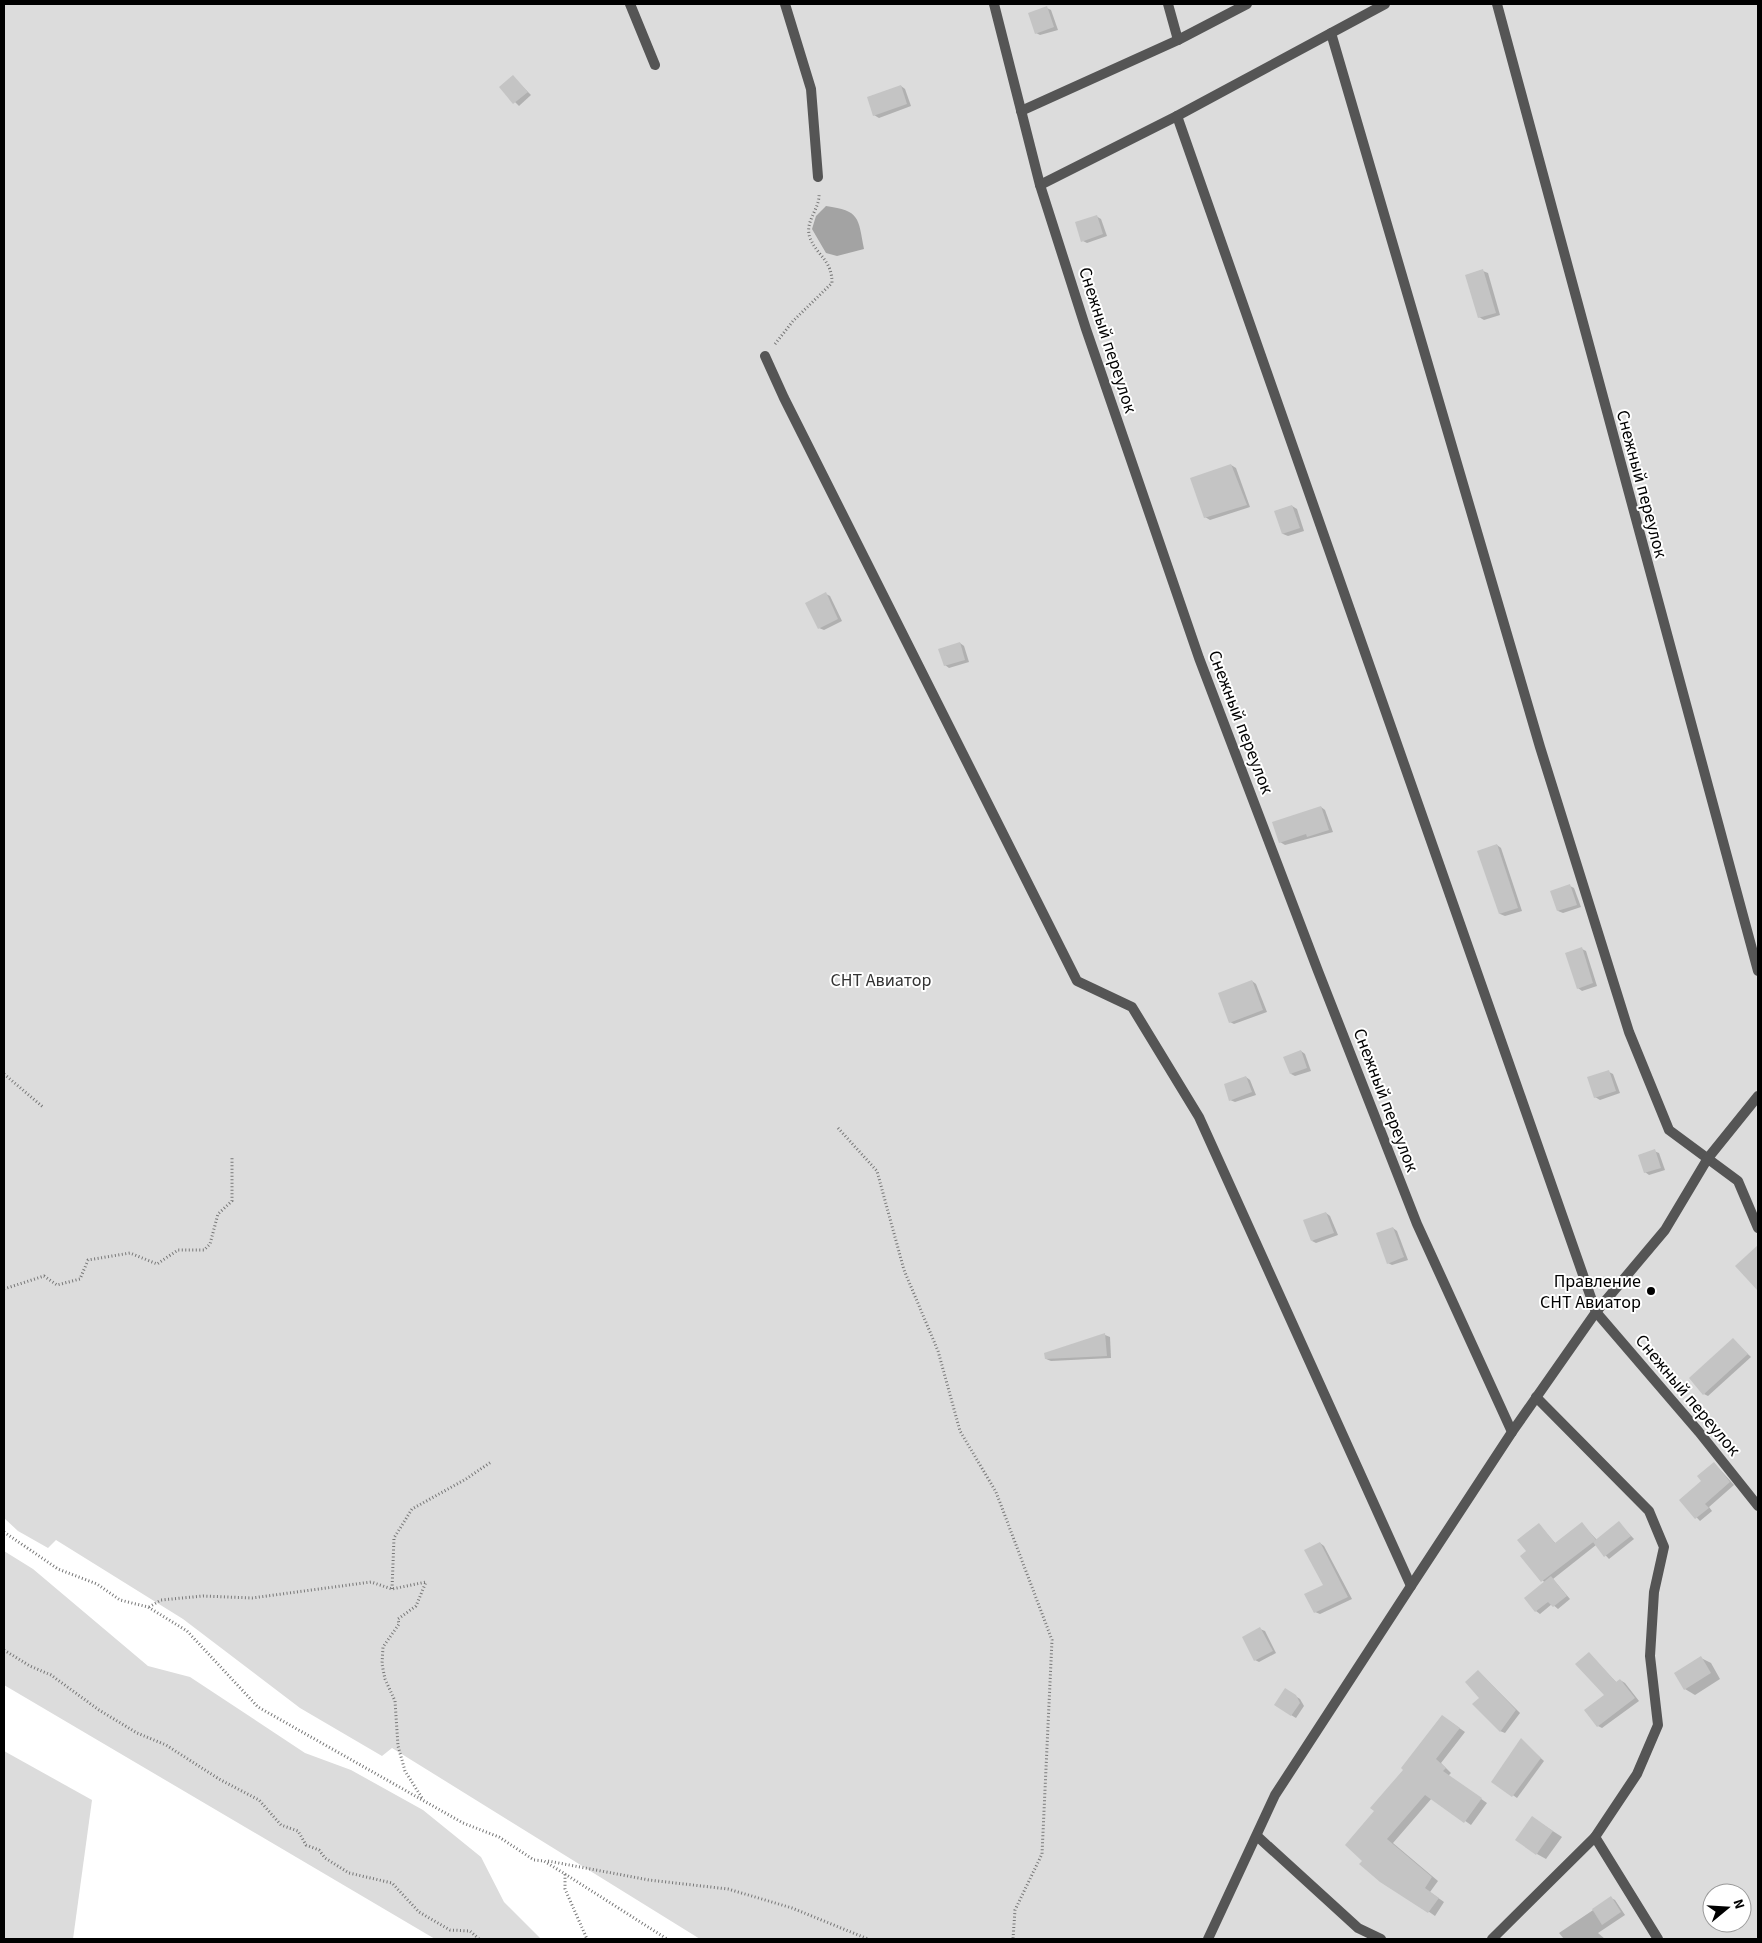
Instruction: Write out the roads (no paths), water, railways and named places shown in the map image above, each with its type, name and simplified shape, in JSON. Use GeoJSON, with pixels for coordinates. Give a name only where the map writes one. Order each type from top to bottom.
{"type":"FeatureCollection","features":[{"type":"Feature","properties":{"kind":"street"},"geometry":{"type":"LineString","coordinates":[[630,4],[655,66]]}},
{"type":"Feature","properties":{"kind":"street"},"geometry":{"type":"LineString","coordinates":[[785,4],[811,89],[818,177]]}},
{"type":"Feature","properties":{"kind":"street","name":"Снежный переулок"},"geometry":{"type":"LineString","coordinates":[[994,4],[1040,184],[1089,339],[1202,667],[1417,1224],[1512,1432]]}},
{"type":"Feature","properties":{"kind":"street"},"geometry":{"type":"LineString","coordinates":[[1168,4],[1178,40]]}},
{"type":"Feature","properties":{"kind":"street"},"geometry":{"type":"LineString","coordinates":[[1021,110],[1178,40],[1247,4]]}},
{"type":"Feature","properties":{"kind":"street"},"geometry":{"type":"LineString","coordinates":[[1040,184],[1177,116],[1385,4]]}},
{"type":"Feature","properties":{"kind":"street","name":"Снежный переулок"},"geometry":{"type":"LineString","coordinates":[[1497,4],[1758,971]]}},
{"type":"Feature","properties":{"kind":"street"},"geometry":{"type":"LineString","coordinates":[[1331,33],[1537,737],[1629,1032],[1669,1130],[1738,1181],[1758,1228]]}},
{"type":"Feature","properties":{"kind":"street","name":"Снежный переулок"},"geometry":{"type":"LineString","coordinates":[[1177,116],[1596,1312],[1699,1432],[1758,1506]]}},
{"type":"Feature","properties":{"kind":"street"},"geometry":{"type":"LineString","coordinates":[[765,356],[784,398],[1077,981],[1132,1007],[1200,1117],[1411,1586]]}},
{"type":"Feature","properties":{"kind":"street"},"geometry":{"type":"LineString","coordinates":[[1208,1939],[1275,1795],[1411,1586],[1512,1432],[1596,1312],[1665,1230],[1708,1158],[1758,1096]]}},
{"type":"Feature","properties":{"kind":"street"},"geometry":{"type":"LineString","coordinates":[[1492,1939],[1595,1836],[1637,1774],[1658,1725],[1650,1656],[1654,1592],[1664,1547],[1649,1510],[1536,1397]]}},
{"type":"Feature","properties":{"kind":"street"},"geometry":{"type":"LineString","coordinates":[[1257,1836],[1358,1928],[1380,1939]]}},
{"type":"Feature","properties":{"kind":"street"},"geometry":{"type":"LineString","coordinates":[[1595,1836],[1658,1939]]}},
{"type":"Feature","properties":{"kind":"place","name":"Правление СНТ Авиатор"},"geometry":{"type":"Point","coordinates":[1651,1291]}},
{"type":"Feature","properties":{"kind":"park label","name":"СНТ Авиатор"},"geometry":{"type":"Point","coordinates":[881,980]}}]}
